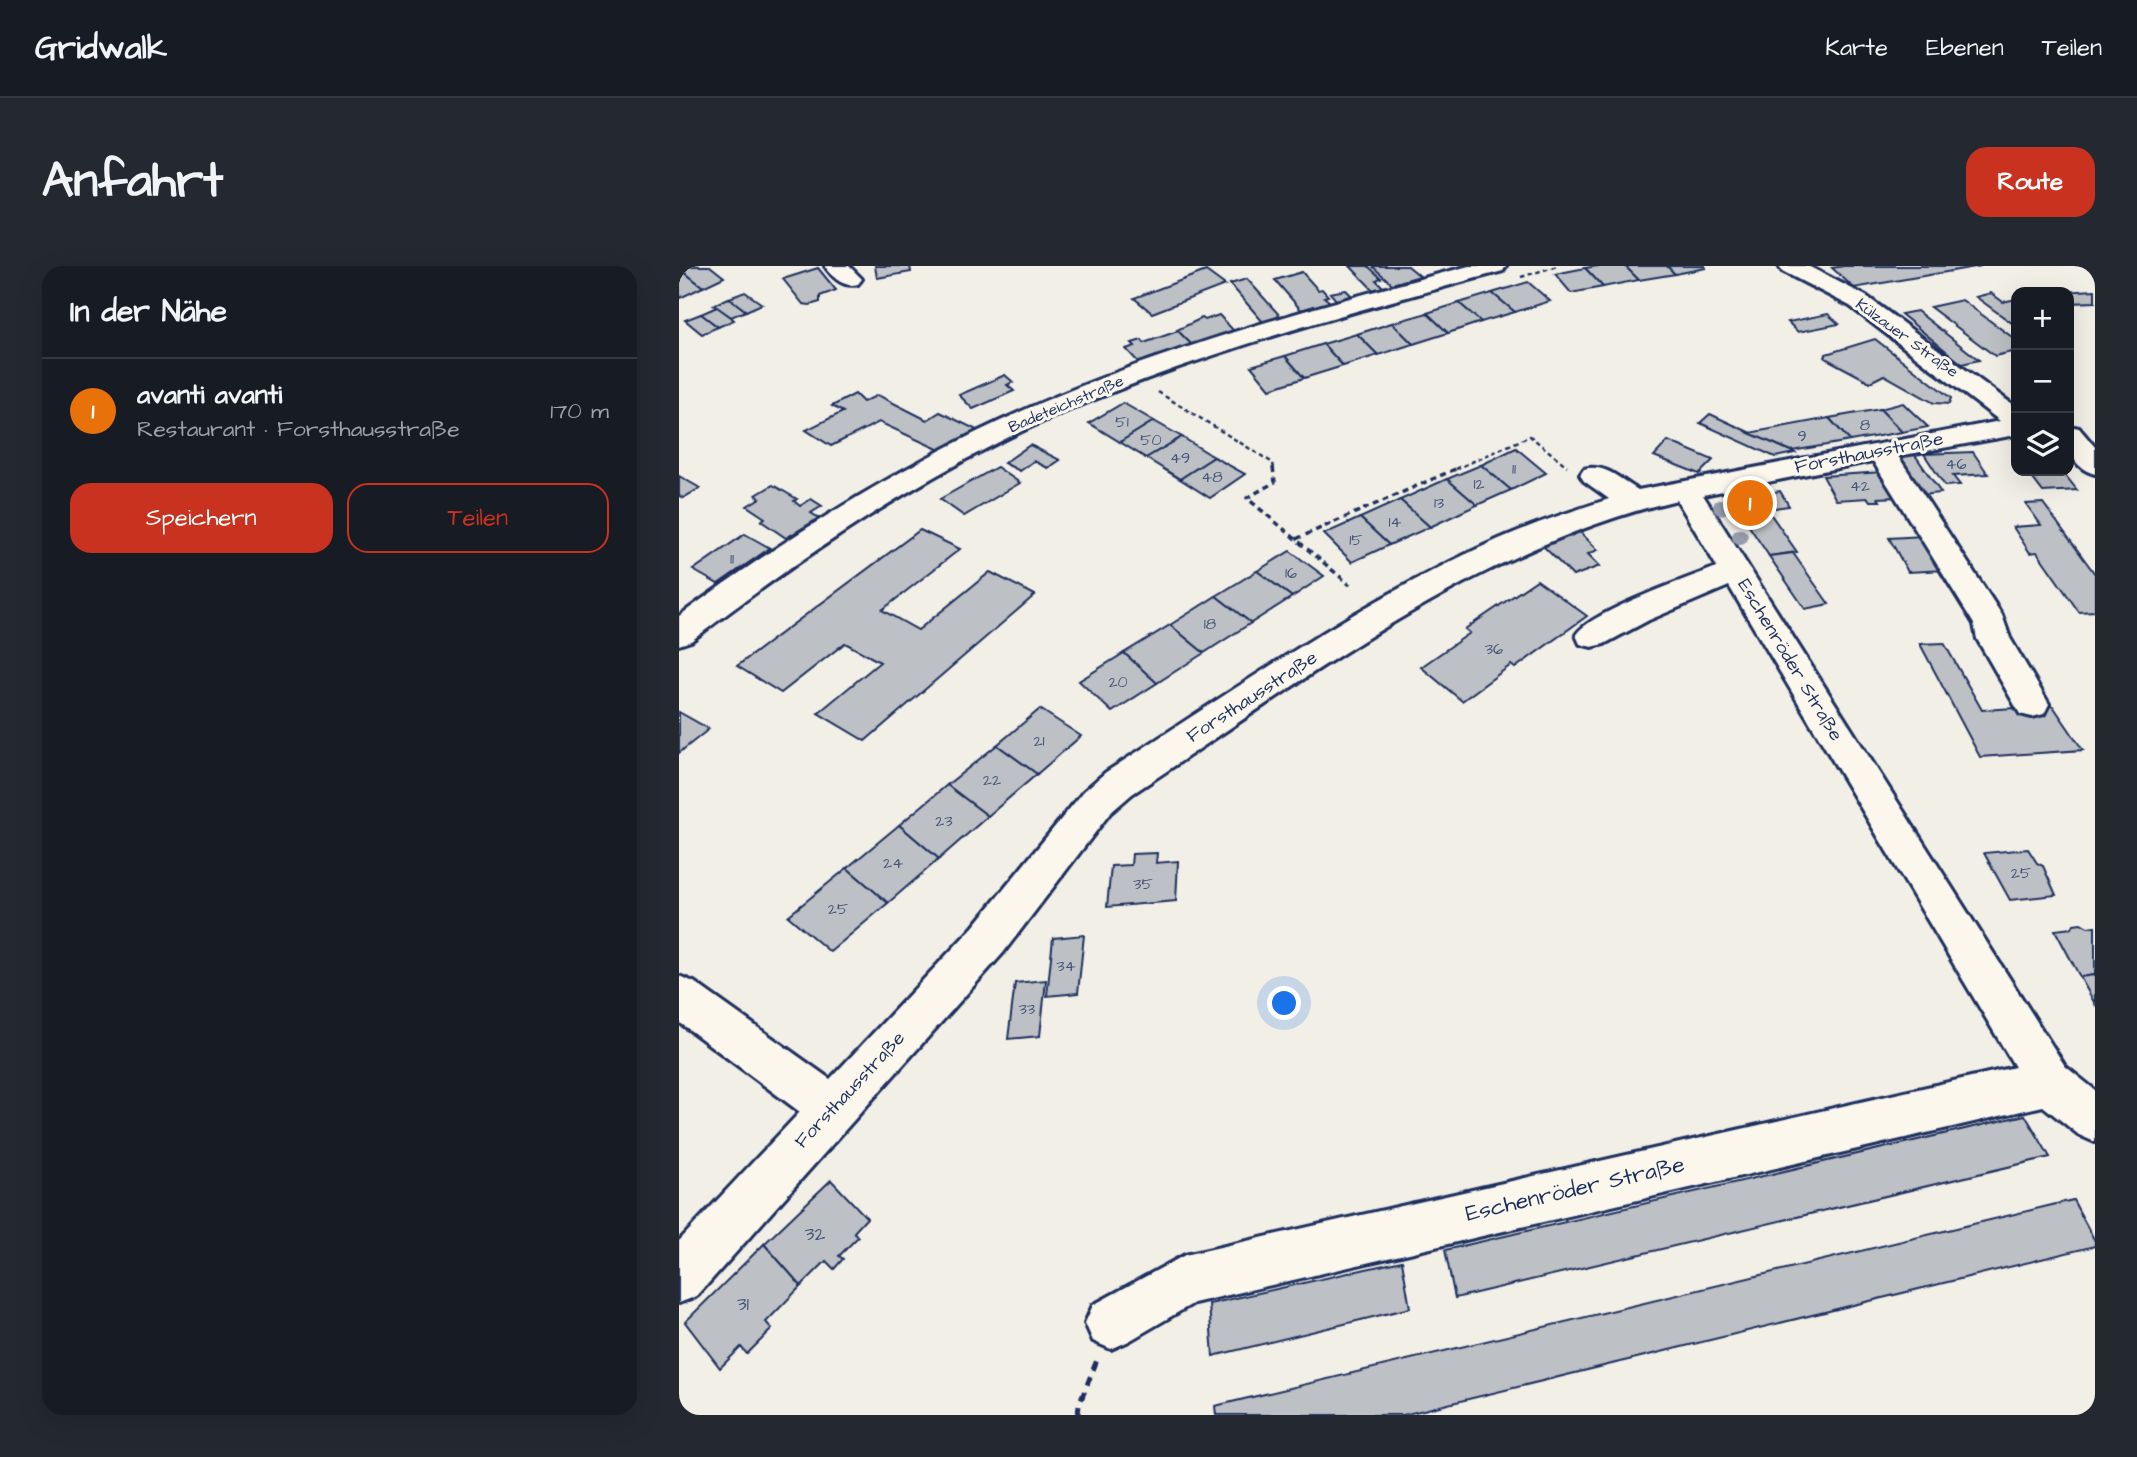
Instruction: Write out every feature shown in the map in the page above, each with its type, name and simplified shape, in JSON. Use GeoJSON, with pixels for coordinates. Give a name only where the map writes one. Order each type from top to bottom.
{"type":"FeatureCollection","features":[{"type":"Feature","properties":{"kind":"street","name":"Badeteichstraße"},"geometry":{"type":"LineString","coordinates":[[679,633],[766,569],[872,501],[961,451],[1022,421],[1136,374],[1308,317],[1495,266]]}},
{"type":"Feature","properties":{"kind":"street","name":"Külzauer Straße"},"geometry":{"type":"LineString","coordinates":[[1790,266],[1858,301],[2011,416]]}},
{"type":"Feature","properties":{"kind":"street"},"geometry":{"type":"LineString","coordinates":[[2074,424],[2095,424]]}},
{"type":"Feature","properties":{"kind":"street","name":"Forsthausstraße"},"geometry":{"type":"LineString","coordinates":[[679,1278],[988,940],[1085,814],[1119,783],[1384,612],[1533,536],[1633,501],[2011,428]]}},
{"type":"Feature","properties":{"kind":"street"},"geometry":{"type":"LineString","coordinates":[[2074,440],[2095,465]]}},
{"type":"Feature","properties":{"kind":"street"},"geometry":{"type":"LineString","coordinates":[[1881,451],[1990,624],[1994,639],[2032,704]]}},
{"type":"Feature","properties":{"kind":"street"},"geometry":{"type":"LineString","coordinates":[[1594,475],[1633,501]]}},
{"type":"Feature","properties":{"kind":"street","name":"Eschenröder Straße"},"geometry":{"type":"LineString","coordinates":[[1685,489],[2049,1082],[2095,1119]]}},
{"type":"Feature","properties":{"kind":"street"},"geometry":{"type":"LineString","coordinates":[[1591,635],[1736,571]]}},
{"type":"Feature","properties":{"kind":"street"},"geometry":{"type":"LineString","coordinates":[[679,996],[832,1109]]}},
{"type":"Feature","properties":{"kind":"street","name":"Eschenröder Straße"},"geometry":{"type":"LineString","coordinates":[[1111,1324],[1185,1280],[1609,1180],[2049,1082]]}},
{"type":"Feature","properties":{"kind":"path"},"geometry":{"type":"LineString","coordinates":[[1136,374],[1145,384],[1273,463],[1275,482],[1247,498],[1350,585]]}},
{"type":"Feature","properties":{"kind":"path"},"geometry":{"type":"LineString","coordinates":[[1296,539],[1530,436],[1584,480],[1594,475]]}},
{"type":"Feature","properties":{"kind":"path"},"geometry":{"type":"LineString","coordinates":[[1078,1415],[1079,1405],[1111,1324]]}},
{"type":"Feature","properties":{"kind":"building"},"geometry":{"type":"Polygon","coordinates":[[[710,266],[724,277],[703,287],[679,268],[710,266]]]}},
{"type":"Feature","properties":{"kind":"building"},"geometry":{"type":"Polygon","coordinates":[[[875,266],[910,266],[911,272],[877,278],[875,266]]]}},
{"type":"Feature","properties":{"kind":"building"},"geometry":{"type":"Polygon","coordinates":[[[1350,266],[1368,266],[1381,278],[1376,280],[1384,288],[1375,292],[1350,266]]]}},
{"type":"Feature","properties":{"kind":"building"},"geometry":{"type":"Polygon","coordinates":[[[1372,266],[1408,266],[1420,276],[1392,284],[1372,266]]]}},
{"type":"Feature","properties":{"kind":"building"},"geometry":{"type":"Polygon","coordinates":[[[1625,266],[1639,280],[1603,287],[1585,268],[1625,266]]]}},
{"type":"Feature","properties":{"kind":"building"},"geometry":{"type":"Polygon","coordinates":[[[1625,266],[1667,266],[1675,274],[1639,280],[1625,266]]]}},
{"type":"Feature","properties":{"kind":"building"},"geometry":{"type":"Polygon","coordinates":[[[1667,266],[1705,266],[1706,268],[1675,274],[1667,266]]]}},
{"type":"Feature","properties":{"kind":"building"},"geometry":{"type":"Polygon","coordinates":[[[1981,266],[1854,288],[1832,268],[1981,266]]]}},
{"type":"Feature","properties":{"kind":"building"},"geometry":{"type":"Polygon","coordinates":[[[818,268],[836,290],[820,296],[820,302],[803,304],[783,279],[818,268]]]}},
{"type":"Feature","properties":{"kind":"building"},"geometry":{"type":"Polygon","coordinates":[[[1585,268],[1603,287],[1571,293],[1555,274],[1585,268]]]}},
{"type":"Feature","properties":{"kind":"building"},"geometry":{"type":"Polygon","coordinates":[[[1206,271],[1225,285],[1152,313],[1134,298],[1206,271]]]}},
{"type":"Feature","properties":{"kind":"building"},"geometry":{"type":"Polygon","coordinates":[[[1302,272],[1318,290],[1322,289],[1328,296],[1324,297],[1330,302],[1301,310],[1275,280],[1302,272]]]}},
{"type":"Feature","properties":{"kind":"building"},"geometry":{"type":"Polygon","coordinates":[[[685,273],[703,287],[680,298],[679,275],[685,273]]]}},
{"type":"Feature","properties":{"kind":"building"},"geometry":{"type":"Polygon","coordinates":[[[1247,279],[1281,317],[1263,322],[1230,284],[1247,279]]]}},
{"type":"Feature","properties":{"kind":"building"},"geometry":{"type":"Polygon","coordinates":[[[1528,282],[1550,301],[1515,312],[1492,293],[1528,282]]]}},
{"type":"Feature","properties":{"kind":"building"},"geometry":{"type":"Polygon","coordinates":[[[1346,290],[1352,296],[1336,300],[1330,293],[1346,290]]]}},
{"type":"Feature","properties":{"kind":"building"},"geometry":{"type":"Polygon","coordinates":[[[2095,290],[2095,302],[2074,303],[2074,291],[2095,290]]]}},
{"type":"Feature","properties":{"kind":"building"},"geometry":{"type":"Polygon","coordinates":[[[745,292],[762,304],[746,311],[729,298],[745,292]]]}},
{"type":"Feature","properties":{"kind":"building"},"geometry":{"type":"Polygon","coordinates":[[[1492,293],[1515,312],[1481,322],[1459,303],[1492,293]]]}},
{"type":"Feature","properties":{"kind":"building"},"geometry":{"type":"Polygon","coordinates":[[[1991,293],[2003,302],[2011,300],[2011,322],[1976,297],[1991,293]]]}},
{"type":"Feature","properties":{"kind":"building"},"geometry":{"type":"Polygon","coordinates":[[[729,298],[746,311],[731,317],[713,305],[729,298]]]}},
{"type":"Feature","properties":{"kind":"building"},"geometry":{"type":"Polygon","coordinates":[[[1962,300],[2011,336],[2011,352],[1995,356],[1930,307],[1962,300]]]}},
{"type":"Feature","properties":{"kind":"building"},"geometry":{"type":"Polygon","coordinates":[[[1459,303],[1481,322],[1448,333],[1427,313],[1459,303]]]}},
{"type":"Feature","properties":{"kind":"building"},"geometry":{"type":"Polygon","coordinates":[[[717,307],[734,320],[718,327],[701,314],[717,307]]]}},
{"type":"Feature","properties":{"kind":"building"},"geometry":{"type":"Polygon","coordinates":[[[1917,311],[1979,360],[1962,364],[1901,314],[1917,311]]]}},
{"type":"Feature","properties":{"kind":"building"},"geometry":{"type":"Polygon","coordinates":[[[1427,313],[1448,333],[1413,344],[1392,323],[1427,313]]]}},
{"type":"Feature","properties":{"kind":"building"},"geometry":{"type":"Polygon","coordinates":[[[701,314],[718,327],[702,334],[685,320],[701,314]]]}},
{"type":"Feature","properties":{"kind":"building"},"geometry":{"type":"Polygon","coordinates":[[[1828,314],[1839,324],[1798,332],[1788,322],[1828,314]]]}},
{"type":"Feature","properties":{"kind":"building"},"geometry":{"type":"Polygon","coordinates":[[[1219,315],[1234,331],[1192,345],[1177,330],[1202,318],[1205,320],[1219,315]]]}},
{"type":"Feature","properties":{"kind":"building"},"geometry":{"type":"Polygon","coordinates":[[[1392,323],[1413,344],[1378,355],[1357,334],[1392,323]]]}},
{"type":"Feature","properties":{"kind":"building"},"geometry":{"type":"Polygon","coordinates":[[[1178,331],[1192,345],[1140,364],[1126,349],[1135,346],[1132,343],[1142,340],[1144,343],[1178,331]]]}},
{"type":"Feature","properties":{"kind":"building"},"geometry":{"type":"Polygon","coordinates":[[[1357,334],[1378,355],[1343,366],[1323,344],[1357,334]]]}},
{"type":"Feature","properties":{"kind":"building"},"geometry":{"type":"Polygon","coordinates":[[[1875,339],[1951,398],[1949,404],[1934,403],[1884,375],[1870,382],[1825,358],[1826,354],[1875,339]]]}},
{"type":"Feature","properties":{"kind":"building"},"geometry":{"type":"Polygon","coordinates":[[[1323,344],[1343,366],[1304,378],[1285,356],[1323,344]]]}},
{"type":"Feature","properties":{"kind":"building"},"geometry":{"type":"Polygon","coordinates":[[[1285,356],[1304,378],[1270,389],[1251,366],[1285,356]]]}},
{"type":"Feature","properties":{"kind":"building"},"geometry":{"type":"Polygon","coordinates":[[[1005,375],[1013,382],[1007,385],[1014,391],[973,409],[959,395],[1005,375]]]}},
{"type":"Feature","properties":{"kind":"building"},"geometry":{"type":"Polygon","coordinates":[[[855,394],[863,402],[878,395],[927,420],[940,412],[977,430],[942,451],[879,422],[831,446],[806,430],[843,412],[832,406],[855,394]]]}},
{"type":"Feature","properties":{"kind":"building"},"geometry":{"type":"Polygon","coordinates":[[[1123,403],[1154,421],[1120,442],[1089,423],[1123,403]]]}},
{"type":"Feature","properties":{"kind":"building"},"geometry":{"type":"Polygon","coordinates":[[[1903,403],[1928,427],[1902,432],[1880,409],[1903,403]]]}},
{"type":"Feature","properties":{"kind":"building"},"geometry":{"type":"Polygon","coordinates":[[[1880,409],[1902,432],[1850,441],[1829,418],[1880,409]]]}},
{"type":"Feature","properties":{"kind":"building"},"geometry":{"type":"Polygon","coordinates":[[[1710,414],[1795,453],[1775,457],[1700,423],[1710,414]]]}},
{"type":"Feature","properties":{"kind":"building"},"geometry":{"type":"Polygon","coordinates":[[[1829,418],[1850,441],[1792,451],[1749,433],[1829,418]]]}},
{"type":"Feature","properties":{"kind":"building"},"geometry":{"type":"Polygon","coordinates":[[[1154,421],[1182,437],[1146,458],[1120,442],[1154,421]]]}},
{"type":"Feature","properties":{"kind":"building"},"geometry":{"type":"Polygon","coordinates":[[[1182,437],[1214,457],[1180,479],[1146,458],[1182,437]]]}},
{"type":"Feature","properties":{"kind":"building"},"geometry":{"type":"Polygon","coordinates":[[[1668,441],[1713,460],[1699,474],[1654,456],[1668,441]]]}},
{"type":"Feature","properties":{"kind":"building"},"geometry":{"type":"Polygon","coordinates":[[[1030,445],[1060,460],[1048,468],[1034,461],[1020,471],[1004,463],[1030,445]]]}},
{"type":"Feature","properties":{"kind":"building"},"geometry":{"type":"Polygon","coordinates":[[[1516,448],[1546,473],[1511,490],[1481,465],[1516,448]]]}},
{"type":"Feature","properties":{"kind":"building"},"geometry":{"type":"Polygon","coordinates":[[[1973,452],[1988,474],[1953,476],[1960,485],[1945,486],[1924,454],[1973,452]]]}},
{"type":"Feature","properties":{"kind":"building"},"geometry":{"type":"Polygon","coordinates":[[[1915,455],[1941,493],[1921,495],[1896,457],[1915,455]]]}},
{"type":"Feature","properties":{"kind":"building"},"geometry":{"type":"Polygon","coordinates":[[[1214,457],[1245,474],[1210,498],[1180,479],[1214,457]]]}},
{"type":"Feature","properties":{"kind":"building"},"geometry":{"type":"Polygon","coordinates":[[[1481,465],[1511,490],[1477,505],[1447,479],[1481,465]]]}},
{"type":"Feature","properties":{"kind":"building"},"geometry":{"type":"Polygon","coordinates":[[[997,467],[1020,483],[964,516],[940,499],[997,467]]]}},
{"type":"Feature","properties":{"kind":"building"},"geometry":{"type":"Polygon","coordinates":[[[1883,472],[1898,497],[1878,498],[1880,501],[1870,501],[1868,498],[1836,500],[1823,476],[1883,472]]]}},
{"type":"Feature","properties":{"kind":"building"},"geometry":{"type":"Polygon","coordinates":[[[679,476],[700,488],[683,498],[679,496],[679,476]]]}},
{"type":"Feature","properties":{"kind":"building"},"geometry":{"type":"Polygon","coordinates":[[[2031,476],[2066,476],[2077,490],[2043,492],[2031,476]]]}},
{"type":"Feature","properties":{"kind":"building"},"geometry":{"type":"Polygon","coordinates":[[[1447,479],[1477,505],[1430,527],[1400,500],[1447,479]]]}},
{"type":"Feature","properties":{"kind":"building"},"geometry":{"type":"Polygon","coordinates":[[[773,485],[797,499],[794,501],[800,506],[811,499],[822,506],[811,513],[819,518],[786,538],[761,521],[765,518],[747,506],[760,498],[756,495],[773,485]]]}},
{"type":"Feature","properties":{"kind":"building"},"geometry":{"type":"Polygon","coordinates":[[[1780,491],[1789,506],[1767,509],[1797,552],[1769,556],[1731,499],[1780,491]]]}},
{"type":"Feature","properties":{"kind":"building"},"geometry":{"type":"Polygon","coordinates":[[[1400,500],[1430,527],[1389,545],[1360,518],[1400,500]]]}},
{"type":"Feature","properties":{"kind":"building"},"geometry":{"type":"Polygon","coordinates":[[[2043,503],[2095,574],[2095,611],[2079,612],[2037,552],[2030,553],[2013,527],[2041,525],[2026,504],[2043,503]]]}},
{"type":"Feature","properties":{"kind":"building"},"geometry":{"type":"Polygon","coordinates":[[[1360,518],[1389,545],[1352,562],[1324,534],[1360,518]]]}},
{"type":"Feature","properties":{"kind":"building"},"geometry":{"type":"Polygon","coordinates":[[[920,530],[960,549],[882,610],[918,630],[990,572],[1035,595],[865,741],[818,713],[880,662],[845,643],[781,693],[737,666],[920,530]]]}},
{"type":"Feature","properties":{"kind":"building"},"geometry":{"type":"Polygon","coordinates":[[[1579,531],[1598,550],[1588,554],[1600,566],[1573,576],[1542,545],[1579,531]]]}},
{"type":"Feature","properties":{"kind":"building"},"geometry":{"type":"Polygon","coordinates":[[[745,534],[770,548],[718,584],[693,570],[745,534]]]}},
{"type":"Feature","properties":{"kind":"building"},"geometry":{"type":"Polygon","coordinates":[[[1924,536],[1945,570],[1908,572],[1889,538],[1924,536]]]}},
{"type":"Feature","properties":{"kind":"building"},"geometry":{"type":"Polygon","coordinates":[[[1290,551],[1324,576],[1292,597],[1257,571],[1290,551]]]}},
{"type":"Feature","properties":{"kind":"building"},"geometry":{"type":"Polygon","coordinates":[[[1793,553],[1829,604],[1805,609],[1769,556],[1793,553]]]}},
{"type":"Feature","properties":{"kind":"building"},"geometry":{"type":"Polygon","coordinates":[[[1257,571],[1292,597],[1251,623],[1216,596],[1257,571]]]}},
{"type":"Feature","properties":{"kind":"building"},"geometry":{"type":"Polygon","coordinates":[[[1537,580],[1587,616],[1515,668],[1511,665],[1462,701],[1421,667],[1470,633],[1465,629],[1537,580]]]}},
{"type":"Feature","properties":{"kind":"building"},"geometry":{"type":"Polygon","coordinates":[[[1216,596],[1251,623],[1204,653],[1170,625],[1216,596]]]}},
{"type":"Feature","properties":{"kind":"building"},"geometry":{"type":"Polygon","coordinates":[[[1170,625],[1204,653],[1157,683],[1124,653],[1170,625]]]}},
{"type":"Feature","properties":{"kind":"building"},"geometry":{"type":"Polygon","coordinates":[[[1944,643],[1982,710],[2053,706],[2083,750],[1980,757],[1920,644],[1944,643]]]}},
{"type":"Feature","properties":{"kind":"building"},"geometry":{"type":"Polygon","coordinates":[[[1124,653],[1157,683],[1112,712],[1079,681],[1124,653]]]}},
{"type":"Feature","properties":{"kind":"building"},"geometry":{"type":"Polygon","coordinates":[[[1040,709],[1081,736],[1037,774],[997,745],[1040,709]]]}},
{"type":"Feature","properties":{"kind":"building"},"geometry":{"type":"Polygon","coordinates":[[[679,712],[709,729],[679,753],[679,712]]]}},
{"type":"Feature","properties":{"kind":"building"},"geometry":{"type":"Polygon","coordinates":[[[997,745],[1037,774],[988,816],[947,785],[997,745]]]}},
{"type":"Feature","properties":{"kind":"building"},"geometry":{"type":"Polygon","coordinates":[[[947,785],[988,816],[939,859],[899,825],[947,785]]]}},
{"type":"Feature","properties":{"kind":"building"},"geometry":{"type":"Polygon","coordinates":[[[899,825],[939,859],[888,903],[847,868],[899,825]]]}},
{"type":"Feature","properties":{"kind":"building"},"geometry":{"type":"Polygon","coordinates":[[[2028,849],[2037,863],[2043,866],[2056,895],[2010,900],[1984,853],[2028,849]]]}},
{"type":"Feature","properties":{"kind":"building"},"geometry":{"type":"Polygon","coordinates":[[[1157,853],[1156,863],[1178,861],[1176,901],[1107,907],[1111,866],[1131,865],[1132,854],[1157,853]]]}},
{"type":"Feature","properties":{"kind":"building"},"geometry":{"type":"Polygon","coordinates":[[[847,868],[888,903],[830,952],[788,916],[847,868]]]}},
{"type":"Feature","properties":{"kind":"building"},"geometry":{"type":"Polygon","coordinates":[[[2081,923],[2088,927],[2095,926],[2095,975],[2080,977],[2055,930],[2072,928],[2074,924],[2081,923]]]}},
{"type":"Feature","properties":{"kind":"building"},"geometry":{"type":"Polygon","coordinates":[[[1084,935],[1078,993],[1047,996],[1053,938],[1084,935]]]}},
{"type":"Feature","properties":{"kind":"building"},"geometry":{"type":"Polygon","coordinates":[[[2095,975],[2095,1004],[2080,977],[2095,975]]]}},
{"type":"Feature","properties":{"kind":"building"},"geometry":{"type":"Polygon","coordinates":[[[1046,980],[1040,1036],[1008,1039],[1015,983],[1046,980]]]}},
{"type":"Feature","properties":{"kind":"building"},"geometry":{"type":"Polygon","coordinates":[[[2025,1115],[2050,1157],[1455,1298],[1445,1250],[2025,1115]]]}},
{"type":"Feature","properties":{"kind":"building"},"geometry":{"type":"Polygon","coordinates":[[[831,1180],[867,1218],[854,1232],[858,1237],[839,1256],[843,1259],[834,1269],[826,1261],[801,1286],[764,1244],[831,1180]]]}},
{"type":"Feature","properties":{"kind":"building"},"geometry":{"type":"Polygon","coordinates":[[[2073,1200],[2095,1241],[2095,1246],[1403,1415],[1216,1415],[1215,1406],[2073,1200]]]}},
{"type":"Feature","properties":{"kind":"building"},"geometry":{"type":"Polygon","coordinates":[[[764,1244],[801,1286],[766,1322],[772,1329],[747,1354],[741,1347],[720,1368],[685,1322],[764,1244]]]}},
{"type":"Feature","properties":{"kind":"building"},"geometry":{"type":"Polygon","coordinates":[[[1402,1261],[1410,1308],[1213,1356],[1209,1304],[1402,1261]]]}},
{"type":"Feature","properties":{"kind":"place","name":"avanti avanti"},"geometry":{"type":"Point","coordinates":[1750,503]}}]}
